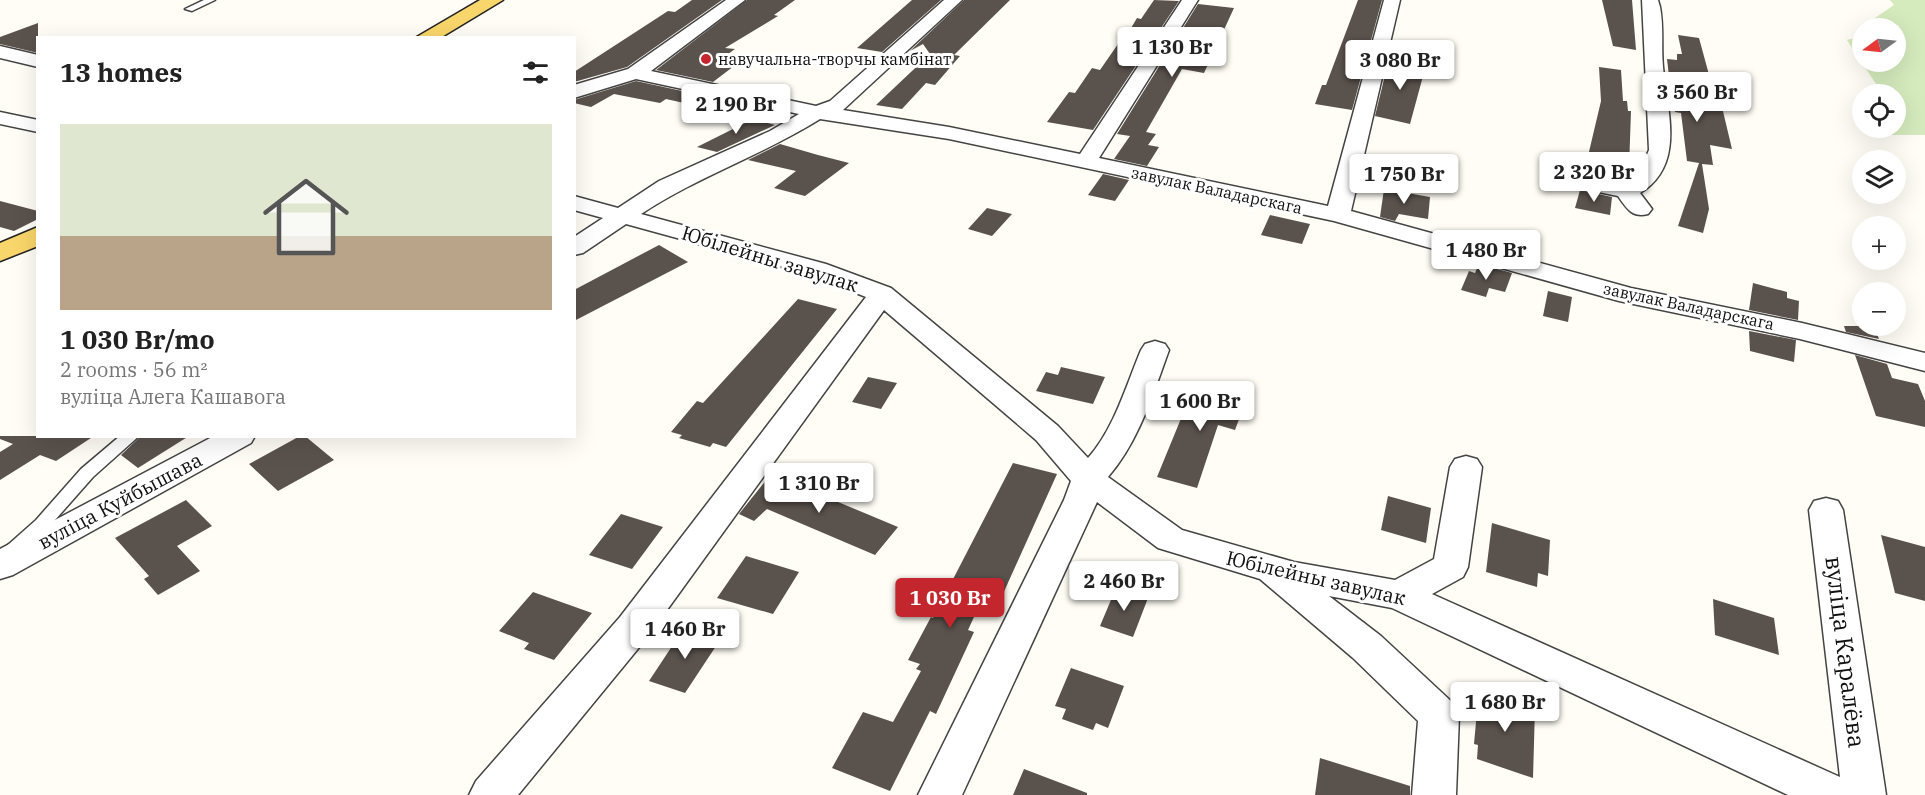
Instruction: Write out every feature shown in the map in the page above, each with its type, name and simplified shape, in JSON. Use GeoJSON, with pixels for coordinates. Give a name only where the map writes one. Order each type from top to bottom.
{"type":"FeatureCollection","features":[{"type":"Feature","properties":{"kind":"main road"},"geometry":{"type":"LineString","coordinates":[[429,36],[494,0]]}},
{"type":"Feature","properties":{"kind":"main road"},"geometry":{"type":"LineString","coordinates":[[0,254],[36,236]]}},
{"type":"Feature","properties":{"kind":"street"},"geometry":{"type":"LineString","coordinates":[[635,73],[737,0]]}},
{"type":"Feature","properties":{"kind":"street"},"geometry":{"type":"LineString","coordinates":[[576,247],[667,186],[778,136],[817,112],[837,105],[954,0]]}},
{"type":"Feature","properties":{"kind":"street"},"geometry":{"type":"LineString","coordinates":[[1086,162],[1190,0]]}},
{"type":"Feature","properties":{"kind":"street"},"geometry":{"type":"LineString","coordinates":[[1338,215],[1392,0]]}},
{"type":"Feature","properties":{"kind":"street"},"geometry":{"type":"LineString","coordinates":[[1558,177],[1626,191],[1645,182],[1658,158],[1659,125],[1653,59],[1654,12],[1650,0]]}},
{"type":"Feature","properties":{"kind":"street"},"geometry":{"type":"LineString","coordinates":[[0,52],[36,61]]}},
{"type":"Feature","properties":{"kind":"street","name":"завулак Валадарскага"},"geometry":{"type":"LineString","coordinates":[[576,91],[635,73],[817,112],[949,133],[1338,215],[1628,295],[1802,331],[1925,362]]}},
{"type":"Feature","properties":{"kind":"street"},"geometry":{"type":"LineString","coordinates":[[0,118],[36,126]]}},
{"type":"Feature","properties":{"kind":"street"},"geometry":{"type":"LineString","coordinates":[[1626,191],[1640,208]]}},
{"type":"Feature","properties":{"kind":"street","name":"Юбілейны завулак"},"geometry":{"type":"LineString","coordinates":[[576,204],[817,269],[882,294],[1047,433],[1088,479],[1170,539],[1269,569],[1399,595],[1833,795]]}},
{"type":"Feature","properties":{"kind":"street"},"geometry":{"type":"LineString","coordinates":[[491,795],[633,628],[882,294]]}},
{"type":"Feature","properties":{"kind":"street"},"geometry":{"type":"LineString","coordinates":[[940,795],[1081,500],[1088,479],[1110,454],[1130,413],[1155,350]]}},
{"type":"Feature","properties":{"kind":"street","name":"вуліца Куйбышава"},"geometry":{"type":"LineString","coordinates":[[0,563],[236,438]]}},
{"type":"Feature","properties":{"kind":"street"},"geometry":{"type":"LineString","coordinates":[[1399,595],[1450,567],[1466,467]]}},
{"type":"Feature","properties":{"kind":"street","name":"вуліца Каралёва"},"geometry":{"type":"LineString","coordinates":[[1826,510],[1864,795]]}},
{"type":"Feature","properties":{"kind":"street"},"geometry":{"type":"LineString","coordinates":[[1269,569],[1367,647],[1440,715],[1434,795]]}},
{"type":"Feature","properties":{"kind":"lane"},"geometry":{"type":"LineString","coordinates":[[189,9],[211,0]]}},
{"type":"Feature","properties":{"kind":"lane"},"geometry":{"type":"LineString","coordinates":[[0,563],[42,524],[87,473],[129,438]]}},
{"type":"Feature","properties":{"kind":"green space"},"geometry":{"type":"Polygon","coordinates":[[[1890,0],[1925,0],[1925,135],[1906,135],[1906,84],[1876,84],[1868,72],[1906,72],[1906,18],[1875,18],[1894,5],[1890,0]]]}},
{"type":"Feature","properties":{"kind":"building"},"geometry":{"type":"Polygon","coordinates":[[[692,0],[722,0],[627,67],[576,81],[576,71],[668,11],[675,12],[692,0]]]}},
{"type":"Feature","properties":{"kind":"building"},"geometry":{"type":"Polygon","coordinates":[[[747,0],[795,0],[774,15],[778,16],[725,48],[735,49],[724,57],[742,60],[713,82],[656,70],[747,0]]]}},
{"type":"Feature","properties":{"kind":"building"},"geometry":{"type":"Polygon","coordinates":[[[912,0],[941,0],[882,52],[857,48],[912,0]]]}},
{"type":"Feature","properties":{"kind":"building"},"geometry":{"type":"Polygon","coordinates":[[[964,0],[1010,0],[954,55],[960,56],[935,85],[926,83],[902,109],[876,105],[930,54],[923,44],[910,51],[964,0]]]}},
{"type":"Feature","properties":{"kind":"building"},"geometry":{"type":"Polygon","coordinates":[[[1154,0],[1179,1],[1093,130],[1047,122],[1069,92],[1075,93],[1092,68],[1100,70],[1118,44],[1121,45],[1137,18],[1141,19],[1154,0]]]}},
{"type":"Feature","properties":{"kind":"building"},"geometry":{"type":"Polygon","coordinates":[[[1358,0],[1382,0],[1352,110],[1315,104],[1322,85],[1326,85],[1358,0]]]}},
{"type":"Feature","properties":{"kind":"building"},"geometry":{"type":"Polygon","coordinates":[[[1602,0],[1632,0],[1636,50],[1613,46],[1602,0]]]}},
{"type":"Feature","properties":{"kind":"building"},"geometry":{"type":"Polygon","coordinates":[[[1198,4],[1234,8],[1204,73],[1182,69],[1146,132],[1156,134],[1148,145],[1159,147],[1147,166],[1114,159],[1130,136],[1117,134],[1198,4]]]}},
{"type":"Feature","properties":{"kind":"building"},"geometry":{"type":"Polygon","coordinates":[[[38,23],[36,53],[0,44],[0,37],[38,23]]]}},
{"type":"Feature","properties":{"kind":"building"},"geometry":{"type":"Polygon","coordinates":[[[1678,35],[1699,38],[1711,82],[1716,82],[1732,149],[1710,145],[1713,165],[1702,164],[1709,209],[1703,233],[1678,226],[1699,163],[1687,161],[1681,113],[1675,112],[1670,85],[1667,59],[1677,60],[1677,54],[1682,54],[1678,35]]]}},
{"type":"Feature","properties":{"kind":"building"},"geometry":{"type":"Polygon","coordinates":[[[1389,59],[1426,65],[1410,124],[1375,116],[1389,59]]]}},
{"type":"Feature","properties":{"kind":"building"},"geometry":{"type":"Polygon","coordinates":[[[1599,67],[1621,70],[1623,101],[1627,101],[1628,111],[1631,111],[1629,168],[1615,165],[1614,179],[1584,173],[1601,101],[1599,67]]]}},
{"type":"Feature","properties":{"kind":"building"},"geometry":{"type":"Polygon","coordinates":[[[636,81],[696,94],[684,103],[666,99],[660,103],[614,94],[591,107],[576,103],[576,99],[636,81]]]}},
{"type":"Feature","properties":{"kind":"building"},"geometry":{"type":"Polygon","coordinates":[[[753,119],[775,125],[717,152],[697,147],[753,119]]]}},
{"type":"Feature","properties":{"kind":"building"},"geometry":{"type":"Polygon","coordinates":[[[780,144],[849,163],[805,196],[774,188],[796,171],[748,160],[780,144]]]}},
{"type":"Feature","properties":{"kind":"building"},"geometry":{"type":"Polygon","coordinates":[[[1103,174],[1129,180],[1115,201],[1088,195],[1103,174]]]}},
{"type":"Feature","properties":{"kind":"building"},"geometry":{"type":"Polygon","coordinates":[[[1384,189],[1430,197],[1428,219],[1399,214],[1395,221],[1380,217],[1384,189]]]}},
{"type":"Feature","properties":{"kind":"building"},"geometry":{"type":"Polygon","coordinates":[[[1580,190],[1612,197],[1610,215],[1575,208],[1580,190]]]}},
{"type":"Feature","properties":{"kind":"building"},"geometry":{"type":"Polygon","coordinates":[[[0,201],[36,210],[36,220],[14,231],[0,227],[0,201]]]}},
{"type":"Feature","properties":{"kind":"building"},"geometry":{"type":"Polygon","coordinates":[[[987,208],[1012,214],[992,236],[968,229],[987,208]]]}},
{"type":"Feature","properties":{"kind":"building"},"geometry":{"type":"Polygon","coordinates":[[[1270,215],[1310,224],[1302,244],[1261,235],[1270,215]]]}},
{"type":"Feature","properties":{"kind":"building"},"geometry":{"type":"Polygon","coordinates":[[[1493,231],[1525,239],[1519,255],[1487,246],[1493,231]]]}},
{"type":"Feature","properties":{"kind":"building"},"geometry":{"type":"Polygon","coordinates":[[[659,245],[688,262],[576,320],[576,289],[659,245]]]}},
{"type":"Feature","properties":{"kind":"building"},"geometry":{"type":"Polygon","coordinates":[[[1479,264],[1512,273],[1505,292],[1489,288],[1486,297],[1461,290],[1469,271],[1475,273],[1479,264]]]}},
{"type":"Feature","properties":{"kind":"building"},"geometry":{"type":"Polygon","coordinates":[[[1753,283],[1787,292],[1787,298],[1799,301],[1798,320],[1749,310],[1753,283]]]}},
{"type":"Feature","properties":{"kind":"building"},"geometry":{"type":"Polygon","coordinates":[[[1548,291],[1572,297],[1568,322],[1543,316],[1548,291]]]}},
{"type":"Feature","properties":{"kind":"building"},"geometry":{"type":"Polygon","coordinates":[[[798,299],[837,309],[726,447],[713,443],[710,447],[679,438],[682,435],[671,432],[697,401],[703,403],[798,299]]]}},
{"type":"Feature","properties":{"kind":"building"},"geometry":{"type":"Polygon","coordinates":[[[1844,326],[1852,326],[1852,333],[1846,332],[1844,326]]]}},
{"type":"Feature","properties":{"kind":"building"},"geometry":{"type":"Polygon","coordinates":[[[1749,331],[1796,340],[1794,362],[1750,351],[1749,331]]]}},
{"type":"Feature","properties":{"kind":"building"},"geometry":{"type":"Polygon","coordinates":[[[1855,355],[1887,364],[1892,378],[1918,384],[1925,401],[1925,427],[1876,416],[1855,355]]]}},
{"type":"Feature","properties":{"kind":"building"},"geometry":{"type":"Polygon","coordinates":[[[1061,367],[1105,377],[1093,404],[1036,391],[1046,372],[1058,375],[1061,367]]]}},
{"type":"Feature","properties":{"kind":"building"},"geometry":{"type":"Polygon","coordinates":[[[868,377],[897,383],[881,409],[852,402],[868,377]]]}},
{"type":"Feature","properties":{"kind":"building"},"geometry":{"type":"Polygon","coordinates":[[[1196,382],[1248,395],[1235,430],[1218,425],[1197,488],[1157,477],[1196,382]]]}},
{"type":"Feature","properties":{"kind":"building"},"geometry":{"type":"Polygon","coordinates":[[[0,436],[91,438],[56,461],[40,455],[0,480],[0,452],[13,444],[0,439],[0,436]]]}},
{"type":"Feature","properties":{"kind":"building"},"geometry":{"type":"Polygon","coordinates":[[[139,438],[186,438],[138,468],[121,455],[139,438]]]}},
{"type":"Feature","properties":{"kind":"building"},"geometry":{"type":"Polygon","coordinates":[[[296,438],[307,438],[334,460],[278,491],[249,464],[296,438]]]}},
{"type":"Feature","properties":{"kind":"building"},"geometry":{"type":"Polygon","coordinates":[[[1013,463],[1057,474],[1002,596],[986,591],[968,630],[974,632],[936,714],[930,711],[890,791],[832,768],[863,712],[893,722],[921,671],[916,669],[920,664],[908,660],[931,617],[933,618],[1013,463]]]}},
{"type":"Feature","properties":{"kind":"building"},"geometry":{"type":"Polygon","coordinates":[[[771,474],[898,527],[875,555],[767,509],[754,521],[739,514],[771,474]]]}},
{"type":"Feature","properties":{"kind":"building"},"geometry":{"type":"Polygon","coordinates":[[[1388,496],[1431,508],[1426,543],[1381,530],[1388,496]]]}},
{"type":"Feature","properties":{"kind":"building"},"geometry":{"type":"Polygon","coordinates":[[[186,500],[212,526],[177,546],[200,571],[158,595],[144,579],[149,576],[115,538],[186,500]]]}},
{"type":"Feature","properties":{"kind":"building"},"geometry":{"type":"Polygon","coordinates":[[[621,514],[663,527],[632,569],[589,555],[621,514]]]}},
{"type":"Feature","properties":{"kind":"building"},"geometry":{"type":"Polygon","coordinates":[[[1492,523],[1550,540],[1548,576],[1538,573],[1537,587],[1486,572],[1492,523]]]}},
{"type":"Feature","properties":{"kind":"building"},"geometry":{"type":"Polygon","coordinates":[[[1881,535],[1925,547],[1925,601],[1895,593],[1881,535]]]}},
{"type":"Feature","properties":{"kind":"building"},"geometry":{"type":"Polygon","coordinates":[[[746,556],[799,572],[773,614],[717,598],[746,556]]]}},
{"type":"Feature","properties":{"kind":"building"},"geometry":{"type":"Polygon","coordinates":[[[1116,588],[1148,598],[1133,637],[1100,626],[1116,588]]]}},
{"type":"Feature","properties":{"kind":"building"},"geometry":{"type":"Polygon","coordinates":[[[533,592],[592,613],[554,660],[524,649],[529,643],[499,631],[533,592]]]}},
{"type":"Feature","properties":{"kind":"building"},"geometry":{"type":"Polygon","coordinates":[[[1713,599],[1774,618],[1779,655],[1715,635],[1713,599]]]}},
{"type":"Feature","properties":{"kind":"building"},"geometry":{"type":"Polygon","coordinates":[[[684,628],[720,640],[685,693],[649,681],[684,628]]]}},
{"type":"Feature","properties":{"kind":"building"},"geometry":{"type":"Polygon","coordinates":[[[1071,668],[1124,686],[1108,728],[1096,723],[1093,730],[1062,719],[1066,709],[1055,706],[1071,668]]]}},
{"type":"Feature","properties":{"kind":"building"},"geometry":{"type":"Polygon","coordinates":[[[1479,689],[1535,708],[1533,778],[1477,759],[1478,745],[1474,744],[1479,689]]]}},
{"type":"Feature","properties":{"kind":"building"},"geometry":{"type":"Polygon","coordinates":[[[1320,758],[1410,786],[1410,795],[1315,795],[1320,758]]]}},
{"type":"Feature","properties":{"kind":"building"},"geometry":{"type":"Polygon","coordinates":[[[1024,769],[1087,793],[1087,795],[1013,795],[1024,769]]]}},
{"type":"Feature","properties":{"kind":"place","name":"навучальна-творчы камбінат"},"geometry":{"type":"Point","coordinates":[706,59]}}]}
